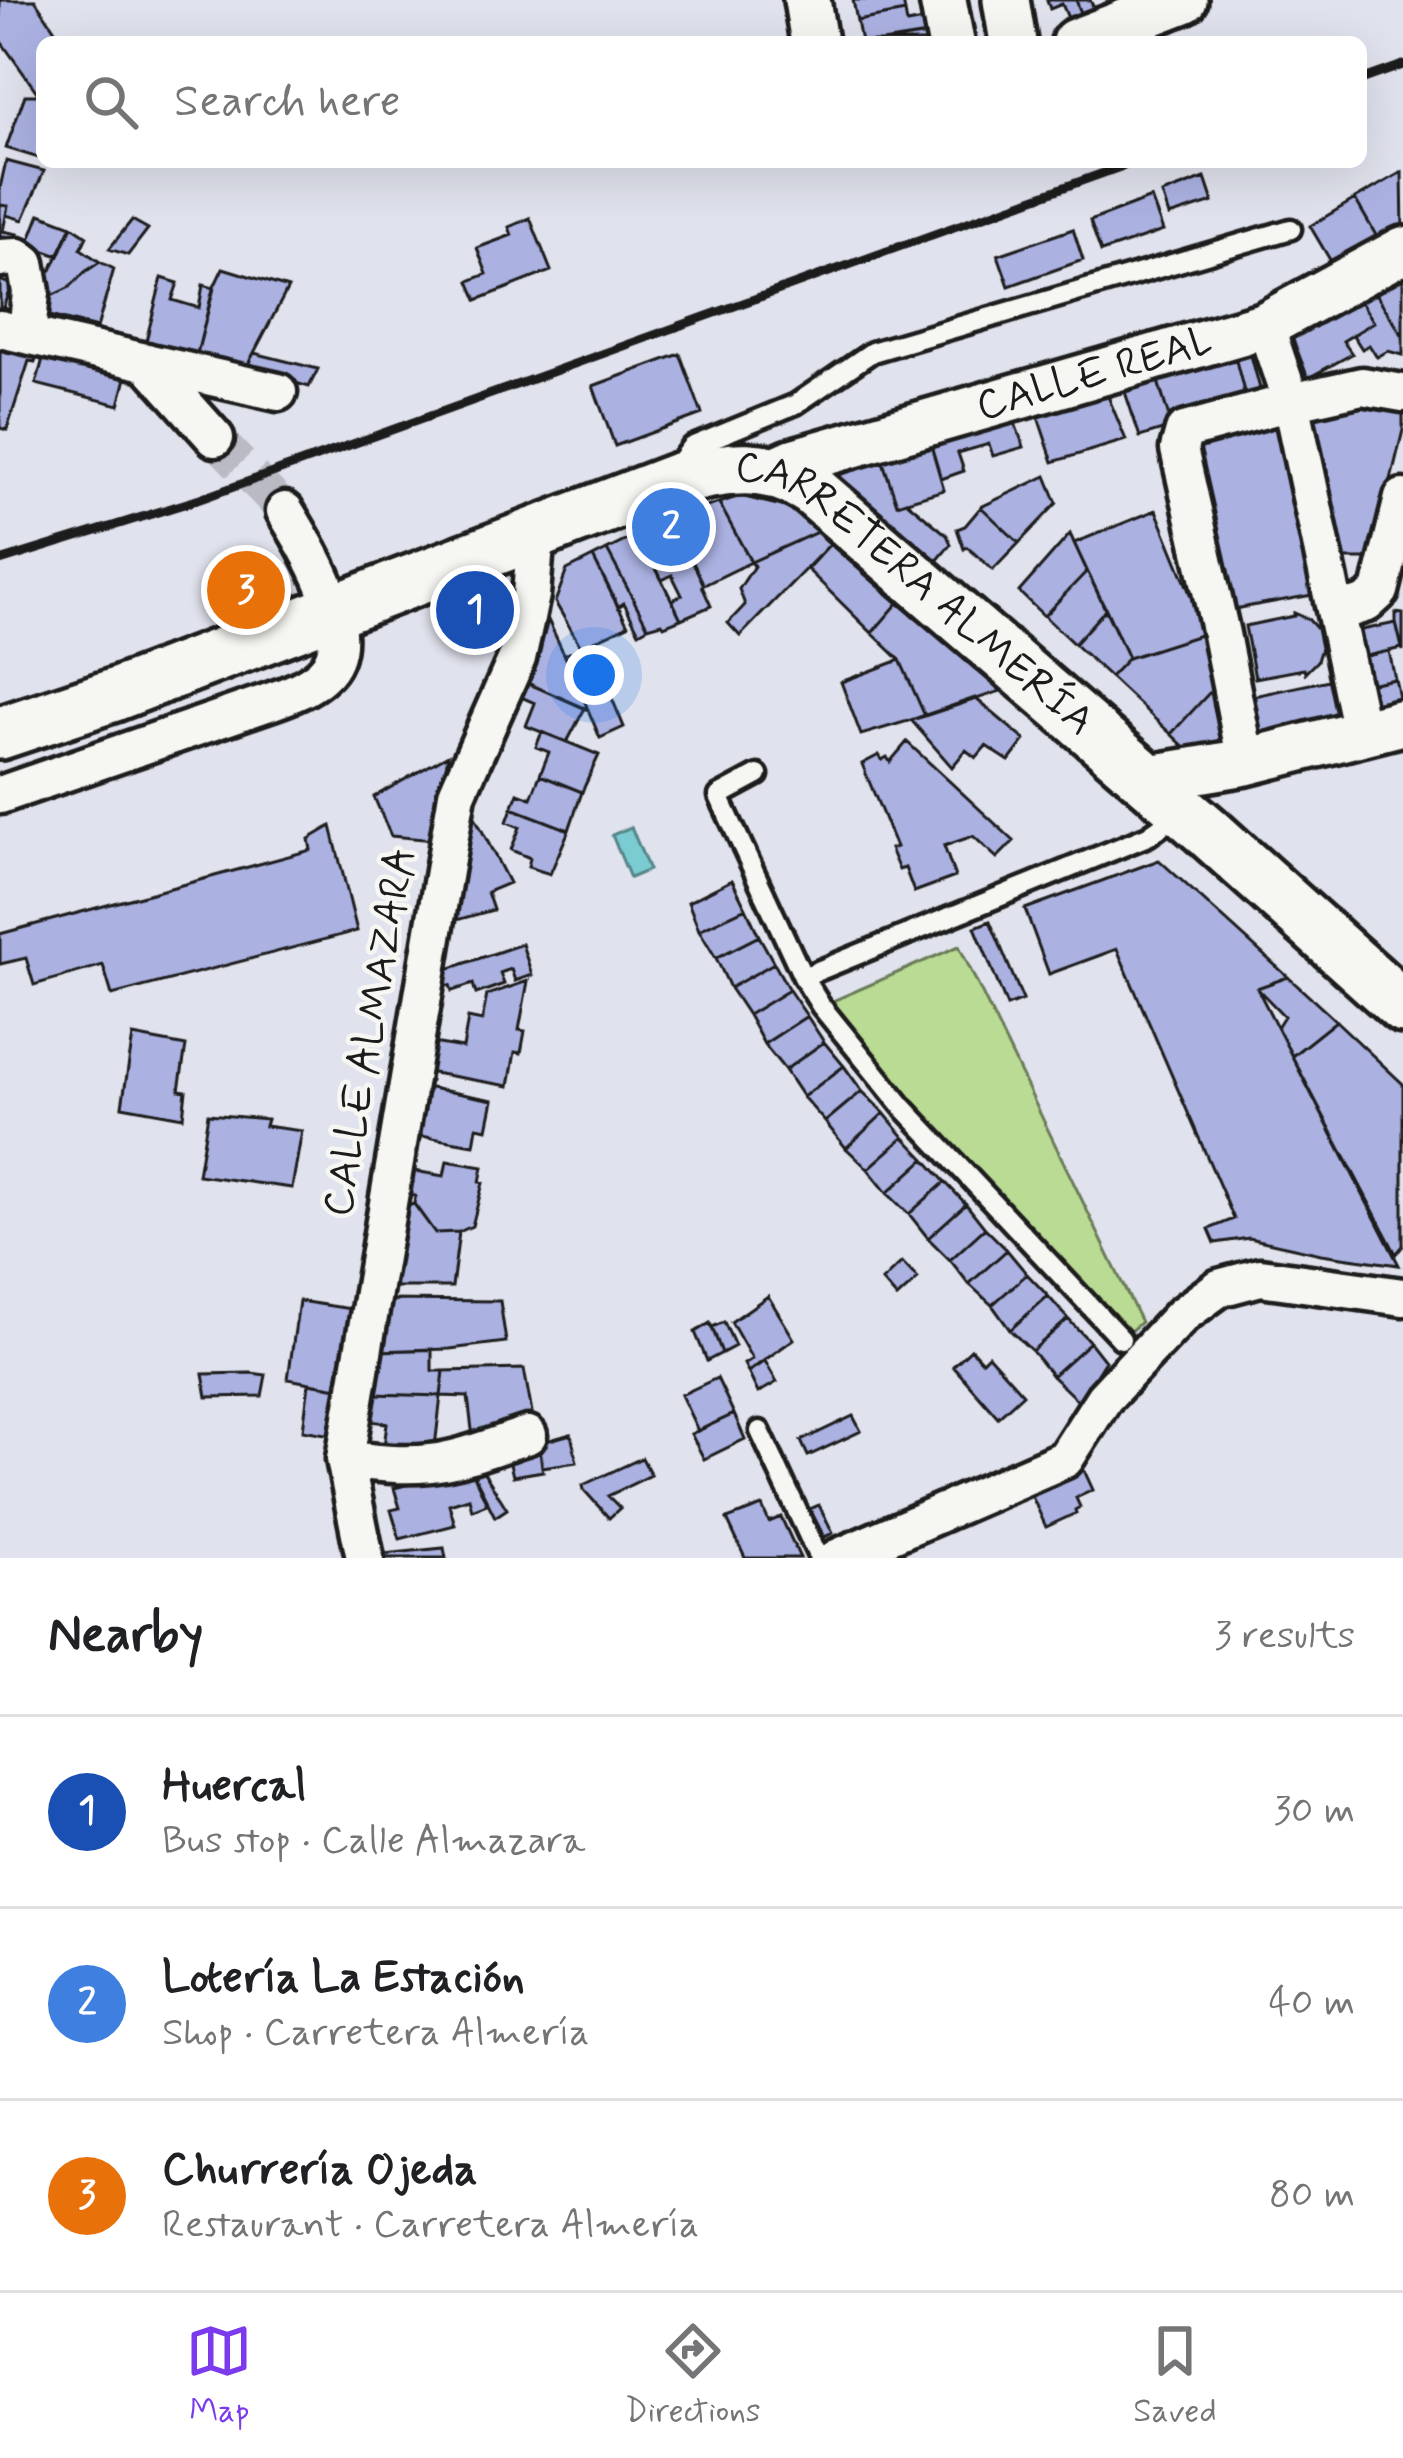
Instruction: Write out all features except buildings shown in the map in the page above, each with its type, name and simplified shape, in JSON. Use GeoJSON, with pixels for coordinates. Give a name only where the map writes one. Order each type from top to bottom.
{"type":"FeatureCollection","features":[{"type":"Feature","properties":{"kind":"main road","name":"CARRETERA ALMERÍA"},"geometry":{"type":"LineString","coordinates":[[0,733],[114,695],[678,479],[738,467],[772,471],[812,490],[1403,1007]]}},
{"type":"Feature","properties":{"kind":"street"},"geometry":{"type":"LineString","coordinates":[[806,0],[813,36]]}},
{"type":"Feature","properties":{"kind":"street"},"geometry":{"type":"LineString","coordinates":[[943,0],[950,36]]}},
{"type":"Feature","properties":{"kind":"street"},"geometry":{"type":"LineString","coordinates":[[1006,0],[1012,36]]}},
{"type":"Feature","properties":{"kind":"street"},"geometry":{"type":"LineString","coordinates":[[1091,36],[1184,0]]}},
{"type":"Feature","properties":{"kind":"street","name":"CALLE REAL"},"geometry":{"type":"LineString","coordinates":[[772,471],[795,460],[1265,325],[1403,250]]}},
{"type":"Feature","properties":{"kind":"street"},"geometry":{"type":"LineString","coordinates":[[0,258],[18,257],[26,263],[31,292],[14,332],[278,392]]}},
{"type":"Feature","properties":{"kind":"street"},"geometry":{"type":"LineString","coordinates":[[1144,779],[1246,761],[1382,727],[1338,612],[1291,402],[1265,325]]}},
{"type":"Feature","properties":{"kind":"street"},"geometry":{"type":"LineString","coordinates":[[147,362],[215,438]]}},
{"type":"Feature","properties":{"kind":"street"},"geometry":{"type":"LineString","coordinates":[[1246,761],[1179,449],[1184,431],[1362,386],[1403,394]]}},
{"type":"Feature","properties":{"kind":"street"},"geometry":{"type":"LineString","coordinates":[[1338,612],[1367,603],[1380,591],[1403,497]]}},
{"type":"Feature","properties":{"kind":"street"},"geometry":{"type":"LineString","coordinates":[[0,795],[297,692],[325,673],[337,653],[338,628],[308,548],[285,511]]}},
{"type":"Feature","properties":{"kind":"street","name":"CALLE ALMAZARA"},"geometry":{"type":"LineString","coordinates":[[365,1558],[345,1460],[457,794],[518,658],[531,595],[536,532]]}},
{"type":"Feature","properties":{"kind":"street"},"geometry":{"type":"LineString","coordinates":[[837,1558],[1065,1459],[1104,1398],[1182,1315],[1219,1288],[1260,1277],[1403,1297]]}},
{"type":"Feature","properties":{"kind":"street"},"geometry":{"type":"LineString","coordinates":[[345,1460],[436,1462],[527,1435]]}},
{"type":"Feature","properties":{"kind":"lane"},"geometry":{"type":"LineString","coordinates":[[659,486],[691,447],[796,404],[872,352],[1291,229]]}},
{"type":"Feature","properties":{"kind":"lane"},"geometry":{"type":"LineString","coordinates":[[758,775],[719,796],[821,1006],[902,1106],[1120,1339]]}},
{"type":"Feature","properties":{"kind":"lane"},"geometry":{"type":"LineString","coordinates":[[803,977],[1148,836],[1183,811]]}},
{"type":"Feature","properties":{"kind":"lane"},"geometry":{"type":"LineString","coordinates":[[760,1431],[819,1558]]}},
{"type":"Feature","properties":{"kind":"green space"},"geometry":{"type":"Polygon","coordinates":[[[959,946],[1141,1322],[1121,1339],[821,1006],[959,946]]]}},
{"type":"Feature","properties":{"kind":"water"},"geometry":{"type":"Polygon","coordinates":[[[631,827],[649,870],[630,878],[612,835],[631,827]]]}},
{"type":"Feature","properties":{"kind":"tunnel"},"geometry":{"type":"LineString","coordinates":[[215,438],[285,511]]}},
{"type":"Feature","properties":{"kind":"railway"},"geometry":{"type":"LineString","coordinates":[[1367,78],[1403,65]]}},
{"type":"Feature","properties":{"kind":"railway"},"geometry":{"type":"LineString","coordinates":[[0,561],[200,499],[1117,168]]}},
{"type":"Feature","properties":{"kind":"place","name":"Lotería La Estación"},"geometry":{"type":"Point","coordinates":[671,527]}},
{"type":"Feature","properties":{"kind":"place","name":"Churrería Ojeda"},"geometry":{"type":"Point","coordinates":[246,590]}},
{"type":"Feature","properties":{"kind":"place","name":"Huercal"},"geometry":{"type":"Point","coordinates":[475,610]}}]}
